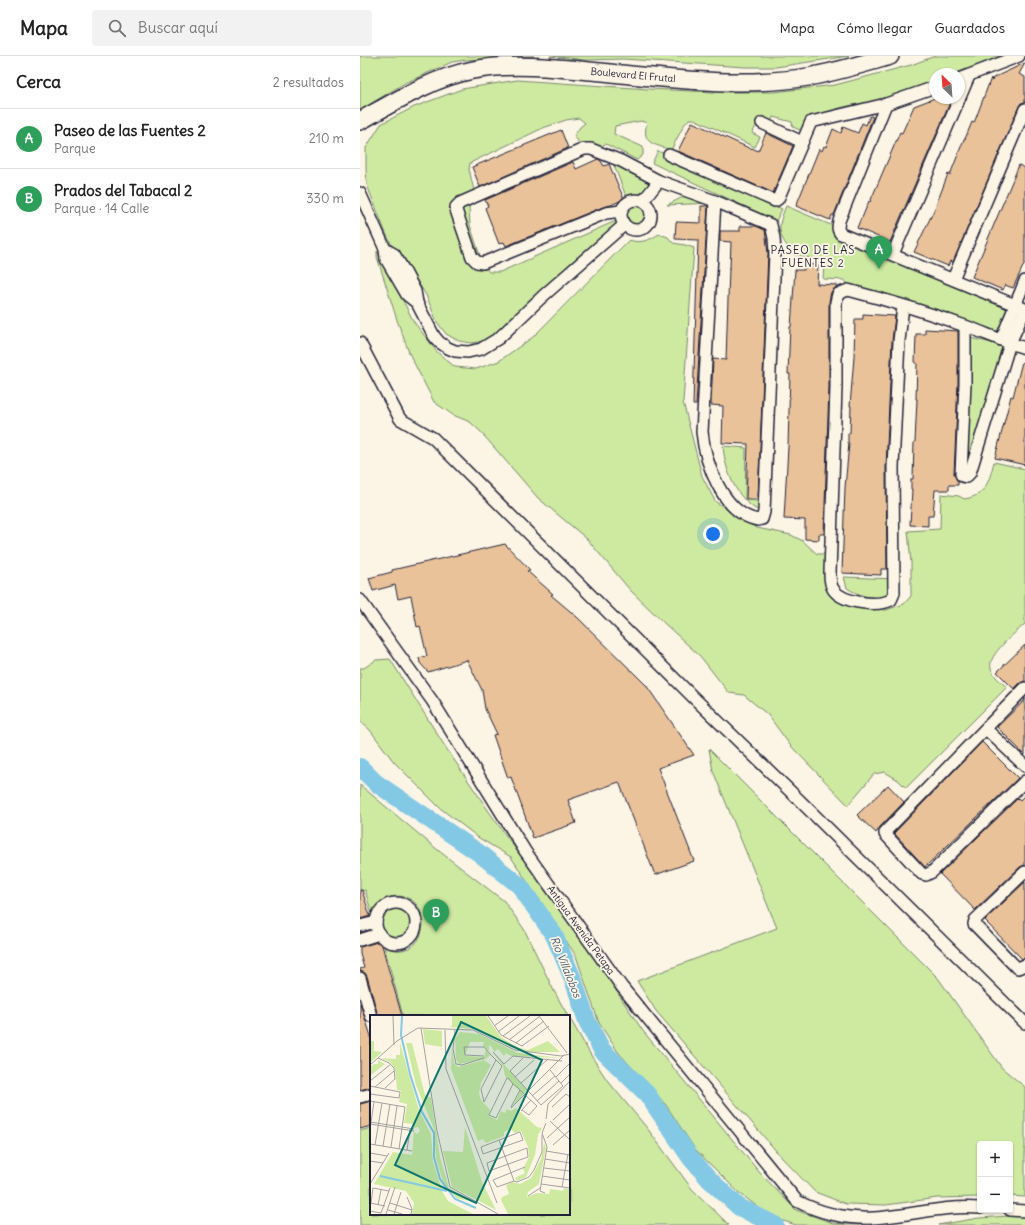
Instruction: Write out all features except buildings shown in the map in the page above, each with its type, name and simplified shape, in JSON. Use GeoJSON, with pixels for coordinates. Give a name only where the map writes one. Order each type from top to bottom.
{"type":"FeatureCollection","features":[{"type":"Feature","properties":{"kind":"main road","name":"Boulevard El Frutal"},"geometry":{"type":"LineString","coordinates":[[360,121],[430,84],[457,74],[481,68],[511,66],[686,80],[750,81],[807,77],[890,56]]}},
{"type":"Feature","properties":{"kind":"street"},"geometry":{"type":"LineString","coordinates":[[965,78],[1019,56]]}},
{"type":"Feature","properties":{"kind":"street"},"geometry":{"type":"LineString","coordinates":[[668,155],[775,202],[778,199],[810,123],[813,121],[886,104],[929,89]]}},
{"type":"Feature","properties":{"kind":"street"},"geometry":{"type":"LineString","coordinates":[[886,104],[842,215],[838,228],[841,234],[1022,308]]}},
{"type":"Feature","properties":{"kind":"street"},"geometry":{"type":"LineString","coordinates":[[893,254],[954,104]]}},
{"type":"Feature","properties":{"kind":"street"},"geometry":{"type":"LineString","coordinates":[[952,279],[1025,110]]}},
{"type":"Feature","properties":{"kind":"street"},"geometry":{"type":"LineString","coordinates":[[762,123],[802,142]]}},
{"type":"Feature","properties":{"kind":"street"},"geometry":{"type":"LineString","coordinates":[[621,211],[606,213],[483,263],[477,262],[472,257],[456,206],[584,149],[591,149],[621,161],[659,181],[715,201],[771,225],[774,238],[774,293],[765,503],[762,518],[758,520],[746,516],[736,508],[717,485],[704,446],[702,432],[715,201]]}},
{"type":"Feature","properties":{"kind":"street"},"geometry":{"type":"LineString","coordinates":[[643,201],[659,181]]}},
{"type":"Feature","properties":{"kind":"street"},"geometry":{"type":"LineString","coordinates":[[360,193],[385,249],[394,254],[415,290],[417,303],[434,336],[445,346],[455,351],[462,352],[481,349],[499,338],[543,296],[624,225]]}},
{"type":"Feature","properties":{"kind":"street"},"geometry":{"type":"LineString","coordinates":[[634,199],[643,201],[650,208],[651,213],[649,222],[642,229],[633,230],[624,225],[621,211],[623,207],[634,199]]}},
{"type":"Feature","properties":{"kind":"street"},"geometry":{"type":"LineString","coordinates":[[965,326],[965,383],[961,474],[964,477],[968,476],[970,473],[1006,342],[1022,308],[1025,281]]}},
{"type":"Feature","properties":{"kind":"street"},"geometry":{"type":"LineString","coordinates":[[903,306],[899,341],[893,467],[894,593],[891,600],[888,602],[870,604],[844,598],[838,594],[831,583],[836,387],[836,302],[838,294],[848,290],[903,306],[965,326],[1025,348]]}},
{"type":"Feature","properties":{"kind":"street"},"geometry":{"type":"LineString","coordinates":[[360,343],[400,419],[433,438],[692,698],[790,790],[1025,1024]]}},
{"type":"Feature","properties":{"kind":"street","name":"Antigua Avenida Petapa"},"geometry":{"type":"LineString","coordinates":[[360,600],[433,702],[525,851],[622,987],[797,1201],[818,1210],[846,1216],[874,1218],[963,1207],[977,1208]]}},
{"type":"Feature","properties":{"kind":"street"},"geometry":{"type":"LineString","coordinates":[[1025,688],[884,834],[922,874],[926,875],[932,872],[1025,781]]}},
{"type":"Feature","properties":{"kind":"street"},"geometry":{"type":"LineString","coordinates":[[986,729],[1025,766]]}},
{"type":"Feature","properties":{"kind":"street"},"geometry":{"type":"LineString","coordinates":[[1025,872],[975,920],[974,924],[1015,966],[1018,968],[1025,965]]}},
{"type":"Feature","properties":{"kind":"street"},"geometry":{"type":"LineString","coordinates":[[392,904],[404,905],[410,909],[416,920],[416,926],[410,938],[397,943],[384,939],[379,934],[376,928],[376,922],[381,910],[392,904]]}},
{"type":"Feature","properties":{"kind":"street"},"geometry":{"type":"LineString","coordinates":[[360,926],[376,922]]}},
{"type":"Feature","properties":{"kind":"street"},"geometry":{"type":"LineString","coordinates":[[360,940],[379,934]]}},
{"type":"Feature","properties":{"kind":"street"},"geometry":{"type":"LineString","coordinates":[[360,978],[371,1015]]}},
{"type":"Feature","properties":{"kind":"street"},"geometry":{"type":"LineString","coordinates":[[360,1097],[370,1094]]}},
{"type":"Feature","properties":{"kind":"street"},"geometry":{"type":"LineString","coordinates":[[1013,1210],[1025,1211]]}},
{"type":"Feature","properties":{"kind":"green space"},"geometry":{"type":"Polygon","coordinates":[[[360,56],[534,56],[452,62],[405,83],[360,110],[360,56]]]}},
{"type":"Feature","properties":{"kind":"green space"},"geometry":{"type":"Polygon","coordinates":[[[550,56],[849,56],[776,67],[745,67],[623,59],[585,60],[550,56]]]}},
{"type":"Feature","properties":{"kind":"green space"},"geometry":{"type":"Polygon","coordinates":[[[935,56],[1010,56],[965,72],[965,68],[929,68],[929,87],[893,98],[832,110],[819,115],[800,130],[793,127],[792,122],[773,117],[769,127],[758,123],[752,133],[760,137],[755,147],[694,119],[689,119],[684,125],[671,150],[654,144],[647,139],[647,123],[641,121],[615,126],[614,134],[643,147],[643,155],[637,160],[606,144],[590,150],[581,145],[574,136],[580,127],[585,123],[579,118],[566,120],[543,128],[470,163],[469,169],[475,195],[469,207],[470,225],[483,265],[489,272],[500,272],[618,220],[619,228],[509,323],[484,341],[472,343],[459,341],[446,334],[437,322],[426,295],[411,271],[397,256],[385,231],[367,185],[366,148],[381,124],[414,107],[462,89],[517,80],[648,89],[713,92],[774,92],[835,85],[911,65],[935,56]]]}},
{"type":"Feature","properties":{"kind":"green space"},"geometry":{"type":"Polygon","coordinates":[[[658,151],[782,209],[776,221],[652,163],[658,151]]]}},
{"type":"Feature","properties":{"kind":"green space"},"geometry":{"type":"Polygon","coordinates":[[[611,158],[651,180],[648,192],[629,201],[640,203],[646,210],[647,218],[644,225],[638,228],[632,228],[621,220],[619,214],[621,208],[628,201],[611,158]]]}},
{"type":"Feature","properties":{"kind":"green space"},"geometry":{"type":"Polygon","coordinates":[[[691,193],[712,203],[667,205],[691,193]]]}},
{"type":"Feature","properties":{"kind":"green space","name":"PASEO DE LAS FUENTES 2"},"geometry":{"type":"Polygon","coordinates":[[[786,206],[1014,303],[1000,341],[850,289],[845,280],[823,279],[824,265],[821,260],[794,255],[782,237],[780,227],[786,206]]]}},
{"type":"Feature","properties":{"kind":"green space"},"geometry":{"type":"Polygon","coordinates":[[[659,234],[668,237],[673,243],[694,248],[683,402],[702,476],[715,501],[739,519],[757,528],[791,535],[803,541],[817,554],[829,554],[832,589],[864,607],[886,610],[904,604],[911,596],[911,563],[908,531],[940,529],[941,494],[959,496],[964,499],[977,495],[982,491],[988,481],[994,462],[1025,469],[1025,624],[1003,644],[993,657],[991,663],[991,668],[994,674],[1007,687],[906,788],[898,780],[885,772],[874,774],[848,805],[790,745],[768,715],[744,695],[729,693],[700,656],[630,590],[587,539],[538,498],[479,430],[470,422],[453,415],[434,402],[410,355],[377,257],[377,251],[414,322],[437,352],[455,367],[476,369],[499,361],[533,337],[629,240],[637,242],[645,241],[659,234]]]}},
{"type":"Feature","properties":{"kind":"green space"},"geometry":{"type":"Polygon","coordinates":[[[970,338],[1006,346],[968,473],[970,338]]]}},
{"type":"Feature","properties":{"kind":"green space"},"geometry":{"type":"Polygon","coordinates":[[[723,446],[746,448],[745,500],[735,487],[730,477],[724,456],[723,446]]]}},
{"type":"Feature","properties":{"kind":"green space"},"geometry":{"type":"Polygon","coordinates":[[[745,500],[770,502],[770,512],[767,514],[757,510],[745,500]]]}},
{"type":"Feature","properties":{"kind":"green space"},"geometry":{"type":"Polygon","coordinates":[[[844,577],[895,579],[896,585],[885,599],[875,598],[861,595],[847,588],[844,577]]]}},
{"type":"Feature","properties":{"kind":"green space"},"geometry":{"type":"Polygon","coordinates":[[[390,659],[446,748],[490,813],[607,977],[643,1031],[760,1173],[796,1210],[833,1223],[860,1225],[796,1225],[771,1217],[738,1192],[695,1149],[666,1105],[618,1052],[599,1023],[576,956],[511,857],[479,838],[440,808],[394,762],[370,730],[360,721],[360,668],[364,668],[376,660],[390,659]]]}},
{"type":"Feature","properties":{"kind":"green space"},"geometry":{"type":"Polygon","coordinates":[[[709,749],[938,978],[1002,1068],[1025,1087],[1025,1197],[1013,1196],[1013,1141],[977,1141],[977,1197],[937,1198],[886,1205],[846,1204],[815,1192],[783,1159],[656,1011],[637,981],[777,928],[713,771],[709,749]]]}},
{"type":"Feature","properties":{"kind":"green space"},"geometry":{"type":"Polygon","coordinates":[[[360,785],[439,851],[504,901],[524,929],[567,1015],[403,1015],[384,946],[391,949],[404,950],[416,943],[420,938],[423,925],[421,912],[413,901],[401,896],[395,896],[383,901],[375,909],[372,915],[365,890],[360,891],[360,785]]]}},
{"type":"Feature","properties":{"kind":"green space"},"geometry":{"type":"Polygon","coordinates":[[[400,905],[409,910],[413,916],[413,930],[409,936],[400,941],[392,941],[383,936],[379,930],[378,919],[383,910],[389,906],[400,905]]]}},
{"type":"Feature","properties":{"kind":"green space"},"geometry":{"type":"Polygon","coordinates":[[[570,1019],[607,1080],[647,1128],[692,1189],[729,1225],[360,1225],[360,1131],[370,1128],[370,1215],[570,1215],[570,1019]]]}},
{"type":"Feature","properties":{"kind":"green space"},"geometry":{"type":"Polygon","coordinates":[[[1025,1215],[1025,1225],[938,1225],[979,1218],[1025,1215]]]}},
{"type":"Feature","properties":{"kind":"waterway","name":"Río Villalobos"},"geometry":{"type":"LineString","coordinates":[[360,767],[376,783],[479,853],[520,886],[554,935],[573,979],[587,1021],[602,1050],[647,1094],[690,1157],[710,1180],[739,1207],[775,1225]]}},
{"type":"Feature","properties":{"kind":"place","name":"Paseo de las Fuentes 2"},"geometry":{"type":"Point","coordinates":[879,269]}},
{"type":"Feature","properties":{"kind":"place","name":"Prados del Tabacal 2"},"geometry":{"type":"Point","coordinates":[436,932]}},
{"type":"Feature","properties":{"kind":"district","name":"PASEO DE LAS FUENTES 2"},"geometry":{"type":"Point","coordinates":[813,256]}}]}
